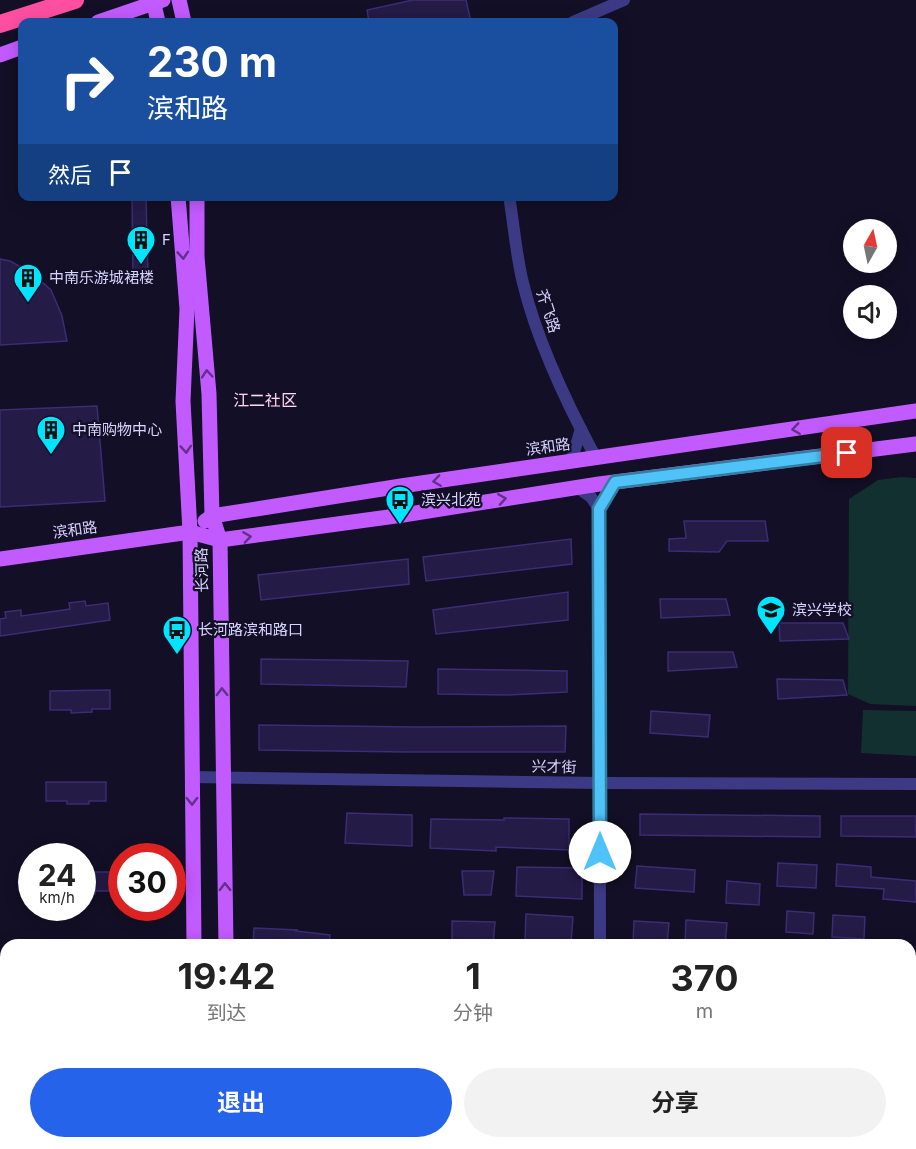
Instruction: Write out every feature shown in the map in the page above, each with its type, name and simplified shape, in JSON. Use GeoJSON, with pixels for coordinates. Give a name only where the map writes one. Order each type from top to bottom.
{"type":"FeatureCollection","features":[{"type":"Feature","properties":{"kind":"highway"},"geometry":{"type":"LineString","coordinates":[[19,18],[75,0]]}},
{"type":"Feature","properties":{"kind":"highway"},"geometry":{"type":"LineString","coordinates":[[0,24],[18,18]]}},
{"type":"Feature","properties":{"kind":"main road"},"geometry":{"type":"LineString","coordinates":[[179,0],[183,18]]}},
{"type":"Feature","properties":{"kind":"main road"},"geometry":{"type":"LineString","coordinates":[[109,18],[157,1],[158,18]]}},
{"type":"Feature","properties":{"kind":"main road"},"geometry":{"type":"LineString","coordinates":[[0,55],[18,48]]}},
{"type":"Feature","properties":{"kind":"main road","name":"长河路"},"geometry":{"type":"LineString","coordinates":[[178,201],[187,309],[183,401],[190,532],[194,939]]}},
{"type":"Feature","properties":{"kind":"main road","name":"长河路"},"geometry":{"type":"LineString","coordinates":[[197,201],[197,257],[209,394],[212,516],[220,540],[226,939]]}},
{"type":"Feature","properties":{"kind":"main road","name":"滨和路"},"geometry":{"type":"LineString","coordinates":[[190,532],[212,516],[916,411]]}},
{"type":"Feature","properties":{"kind":"main road","name":"滨和路"},"geometry":{"type":"LineString","coordinates":[[0,559],[190,532],[220,540],[403,515],[577,487],[916,444]]}},
{"type":"Feature","properties":{"kind":"street"},"geometry":{"type":"LineString","coordinates":[[582,18],[624,0]]}},
{"type":"Feature","properties":{"kind":"street","name":"齐飞路"},"geometry":{"type":"LineString","coordinates":[[510,201],[523,284],[543,344],[580,429],[596,458]]}},
{"type":"Feature","properties":{"kind":"street"},"geometry":{"type":"LineString","coordinates":[[571,462],[580,429]]}},
{"type":"Feature","properties":{"kind":"street"},"geometry":{"type":"LineString","coordinates":[[600,939],[599,509],[615,482]]}},
{"type":"Feature","properties":{"kind":"street"},"geometry":{"type":"LineString","coordinates":[[577,487],[589,495],[599,509]]}},
{"type":"Feature","properties":{"kind":"street","name":"兴才街"},"geometry":{"type":"LineString","coordinates":[[192,777],[601,783],[916,784]]}},
{"type":"Feature","properties":{"kind":"green space"},"geometry":{"type":"Polygon","coordinates":[[[916,478],[916,706],[870,704],[848,694],[849,499],[878,480],[916,478]]]}},
{"type":"Feature","properties":{"kind":"green space"},"geometry":{"type":"Polygon","coordinates":[[[863,710],[916,711],[916,756],[861,753],[863,710]]]}},
{"type":"Feature","properties":{"kind":"building"},"geometry":{"type":"Polygon","coordinates":[[[413,0],[466,0],[470,18],[368,18],[367,10],[413,0]]]}},
{"type":"Feature","properties":{"kind":"building"},"geometry":{"type":"Polygon","coordinates":[[[132,201],[146,201],[148,279],[133,278],[132,201]]]}},
{"type":"Feature","properties":{"kind":"building","name":"中南乐游城裙楼"},"geometry":{"type":"Polygon","coordinates":[[[0,259],[10,261],[32,273],[51,290],[62,316],[67,341],[0,345],[0,259]]]}},
{"type":"Feature","properties":{"kind":"building","name":"中南购物中心"},"geometry":{"type":"Polygon","coordinates":[[[97,406],[105,501],[0,507],[0,410],[97,406]]]}},
{"type":"Feature","properties":{"kind":"building"},"geometry":{"type":"Polygon","coordinates":[[[684,521],[765,521],[768,541],[727,541],[719,552],[669,551],[669,539],[686,538],[684,521]]]}},
{"type":"Feature","properties":{"kind":"building"},"geometry":{"type":"Polygon","coordinates":[[[571,539],[572,564],[426,581],[423,557],[571,539]]]}},
{"type":"Feature","properties":{"kind":"building"},"geometry":{"type":"Polygon","coordinates":[[[408,559],[409,584],[261,600],[258,575],[408,559]]]}},
{"type":"Feature","properties":{"kind":"building"},"geometry":{"type":"Polygon","coordinates":[[[568,592],[568,620],[436,634],[433,610],[568,592]]]}},
{"type":"Feature","properties":{"kind":"building"},"geometry":{"type":"Polygon","coordinates":[[[660,599],[726,599],[730,615],[661,618],[660,599]]]}},
{"type":"Feature","properties":{"kind":"building"},"geometry":{"type":"Polygon","coordinates":[[[85,601],[86,606],[108,603],[110,620],[0,636],[0,619],[6,618],[5,612],[21,610],[21,616],[43,613],[70,609],[69,603],[85,601]]]}},
{"type":"Feature","properties":{"kind":"building"},"geometry":{"type":"Polygon","coordinates":[[[779,623],[843,623],[849,639],[780,641],[779,623]]]}},
{"type":"Feature","properties":{"kind":"building"},"geometry":{"type":"Polygon","coordinates":[[[668,652],[733,652],[737,667],[668,671],[668,652]]]}},
{"type":"Feature","properties":{"kind":"building"},"geometry":{"type":"Polygon","coordinates":[[[261,659],[408,661],[406,687],[261,684],[261,659]]]}},
{"type":"Feature","properties":{"kind":"building"},"geometry":{"type":"Polygon","coordinates":[[[438,669],[567,671],[567,692],[508,695],[438,694],[438,669]]]}},
{"type":"Feature","properties":{"kind":"building"},"geometry":{"type":"Polygon","coordinates":[[[777,679],[843,680],[847,695],[778,699],[777,679]]]}},
{"type":"Feature","properties":{"kind":"building"},"geometry":{"type":"Polygon","coordinates":[[[110,690],[110,709],[92,709],[92,712],[71,713],[71,710],[50,710],[50,691],[110,690]]]}},
{"type":"Feature","properties":{"kind":"building"},"geometry":{"type":"Polygon","coordinates":[[[651,711],[710,715],[708,737],[650,733],[651,711]]]}},
{"type":"Feature","properties":{"kind":"building"},"geometry":{"type":"Polygon","coordinates":[[[259,725],[566,726],[565,752],[259,750],[259,725]]]}},
{"type":"Feature","properties":{"kind":"building"},"geometry":{"type":"Polygon","coordinates":[[[46,782],[106,782],[106,801],[67,804],[67,801],[46,801],[46,782]]]}},
{"type":"Feature","properties":{"kind":"building"},"geometry":{"type":"Polygon","coordinates":[[[347,813],[412,815],[412,846],[345,843],[347,813]]]}},
{"type":"Feature","properties":{"kind":"building"},"geometry":{"type":"Polygon","coordinates":[[[640,814],[820,816],[820,837],[640,835],[640,814]]]}},
{"type":"Feature","properties":{"kind":"building"},"geometry":{"type":"Polygon","coordinates":[[[841,816],[916,816],[916,837],[841,836],[841,816]]]}},
{"type":"Feature","properties":{"kind":"building"},"geometry":{"type":"Polygon","coordinates":[[[504,818],[569,819],[569,850],[496,847],[496,851],[430,848],[431,819],[504,820],[504,818]]]}},
{"type":"Feature","properties":{"kind":"building"},"geometry":{"type":"Polygon","coordinates":[[[778,863],[817,865],[816,888],[777,886],[778,863]]]}},
{"type":"Feature","properties":{"kind":"building"},"geometry":{"type":"Polygon","coordinates":[[[837,864],[871,867],[871,877],[916,881],[916,902],[883,899],[884,889],[836,886],[837,864]]]}},
{"type":"Feature","properties":{"kind":"building"},"geometry":{"type":"Polygon","coordinates":[[[637,866],[695,870],[694,892],[635,888],[637,866]]]}},
{"type":"Feature","properties":{"kind":"building"},"geometry":{"type":"Polygon","coordinates":[[[517,867],[582,868],[582,899],[516,896],[517,867]]]}},
{"type":"Feature","properties":{"kind":"building"},"geometry":{"type":"Polygon","coordinates":[[[462,871],[494,871],[491,895],[464,895],[462,871]]]}},
{"type":"Feature","properties":{"kind":"building"},"geometry":{"type":"Polygon","coordinates":[[[96,872],[108,872],[108,891],[96,891],[96,872]]]}},
{"type":"Feature","properties":{"kind":"building"},"geometry":{"type":"Polygon","coordinates":[[[727,881],[760,884],[759,905],[726,903],[727,881]]]}},
{"type":"Feature","properties":{"kind":"building"},"geometry":{"type":"Polygon","coordinates":[[[787,911],[814,913],[813,934],[786,932],[787,911]]]}},
{"type":"Feature","properties":{"kind":"building"},"geometry":{"type":"Polygon","coordinates":[[[526,914],[573,917],[571,939],[525,939],[526,914]]]}},
{"type":"Feature","properties":{"kind":"building"},"geometry":{"type":"Polygon","coordinates":[[[833,915],[865,917],[864,939],[832,937],[833,915]]]}},
{"type":"Feature","properties":{"kind":"building"},"geometry":{"type":"Polygon","coordinates":[[[686,920],[727,923],[726,939],[685,939],[686,920]]]}},
{"type":"Feature","properties":{"kind":"building"},"geometry":{"type":"Polygon","coordinates":[[[452,921],[495,922],[494,939],[452,939],[452,921]]]}},
{"type":"Feature","properties":{"kind":"building"},"geometry":{"type":"Polygon","coordinates":[[[634,921],[669,923],[667,939],[633,939],[634,921]]]}},
{"type":"Feature","properties":{"kind":"building"},"geometry":{"type":"Polygon","coordinates":[[[254,928],[297,930],[330,935],[330,939],[253,939],[254,928]]]}},
{"type":"Feature","properties":{"kind":"place","name":"F"},"geometry":{"type":"Point","coordinates":[141,266]}},
{"type":"Feature","properties":{"kind":"place","name":"中南乐游城裙楼"},"geometry":{"type":"Point","coordinates":[28,304]}},
{"type":"Feature","properties":{"kind":"place","name":"中南购物中心"},"geometry":{"type":"Point","coordinates":[51,456]}},
{"type":"Feature","properties":{"kind":"place","name":"滨兴北苑"},"geometry":{"type":"Point","coordinates":[400,526]}},
{"type":"Feature","properties":{"kind":"place","name":"滨兴学校"},"geometry":{"type":"Point","coordinates":[771,636]}},
{"type":"Feature","properties":{"kind":"place","name":"长河路滨和路口"},"geometry":{"type":"Point","coordinates":[177,656]}},
{"type":"Feature","properties":{"kind":"district","name":"江二社区"},"geometry":{"type":"Point","coordinates":[265,400]}},
{"type":"Feature","properties":{"kind":"route"},"geometry":{"type":"LineString","coordinates":[[600,852],[599,509],[615,482],[847,453]]}}]}
